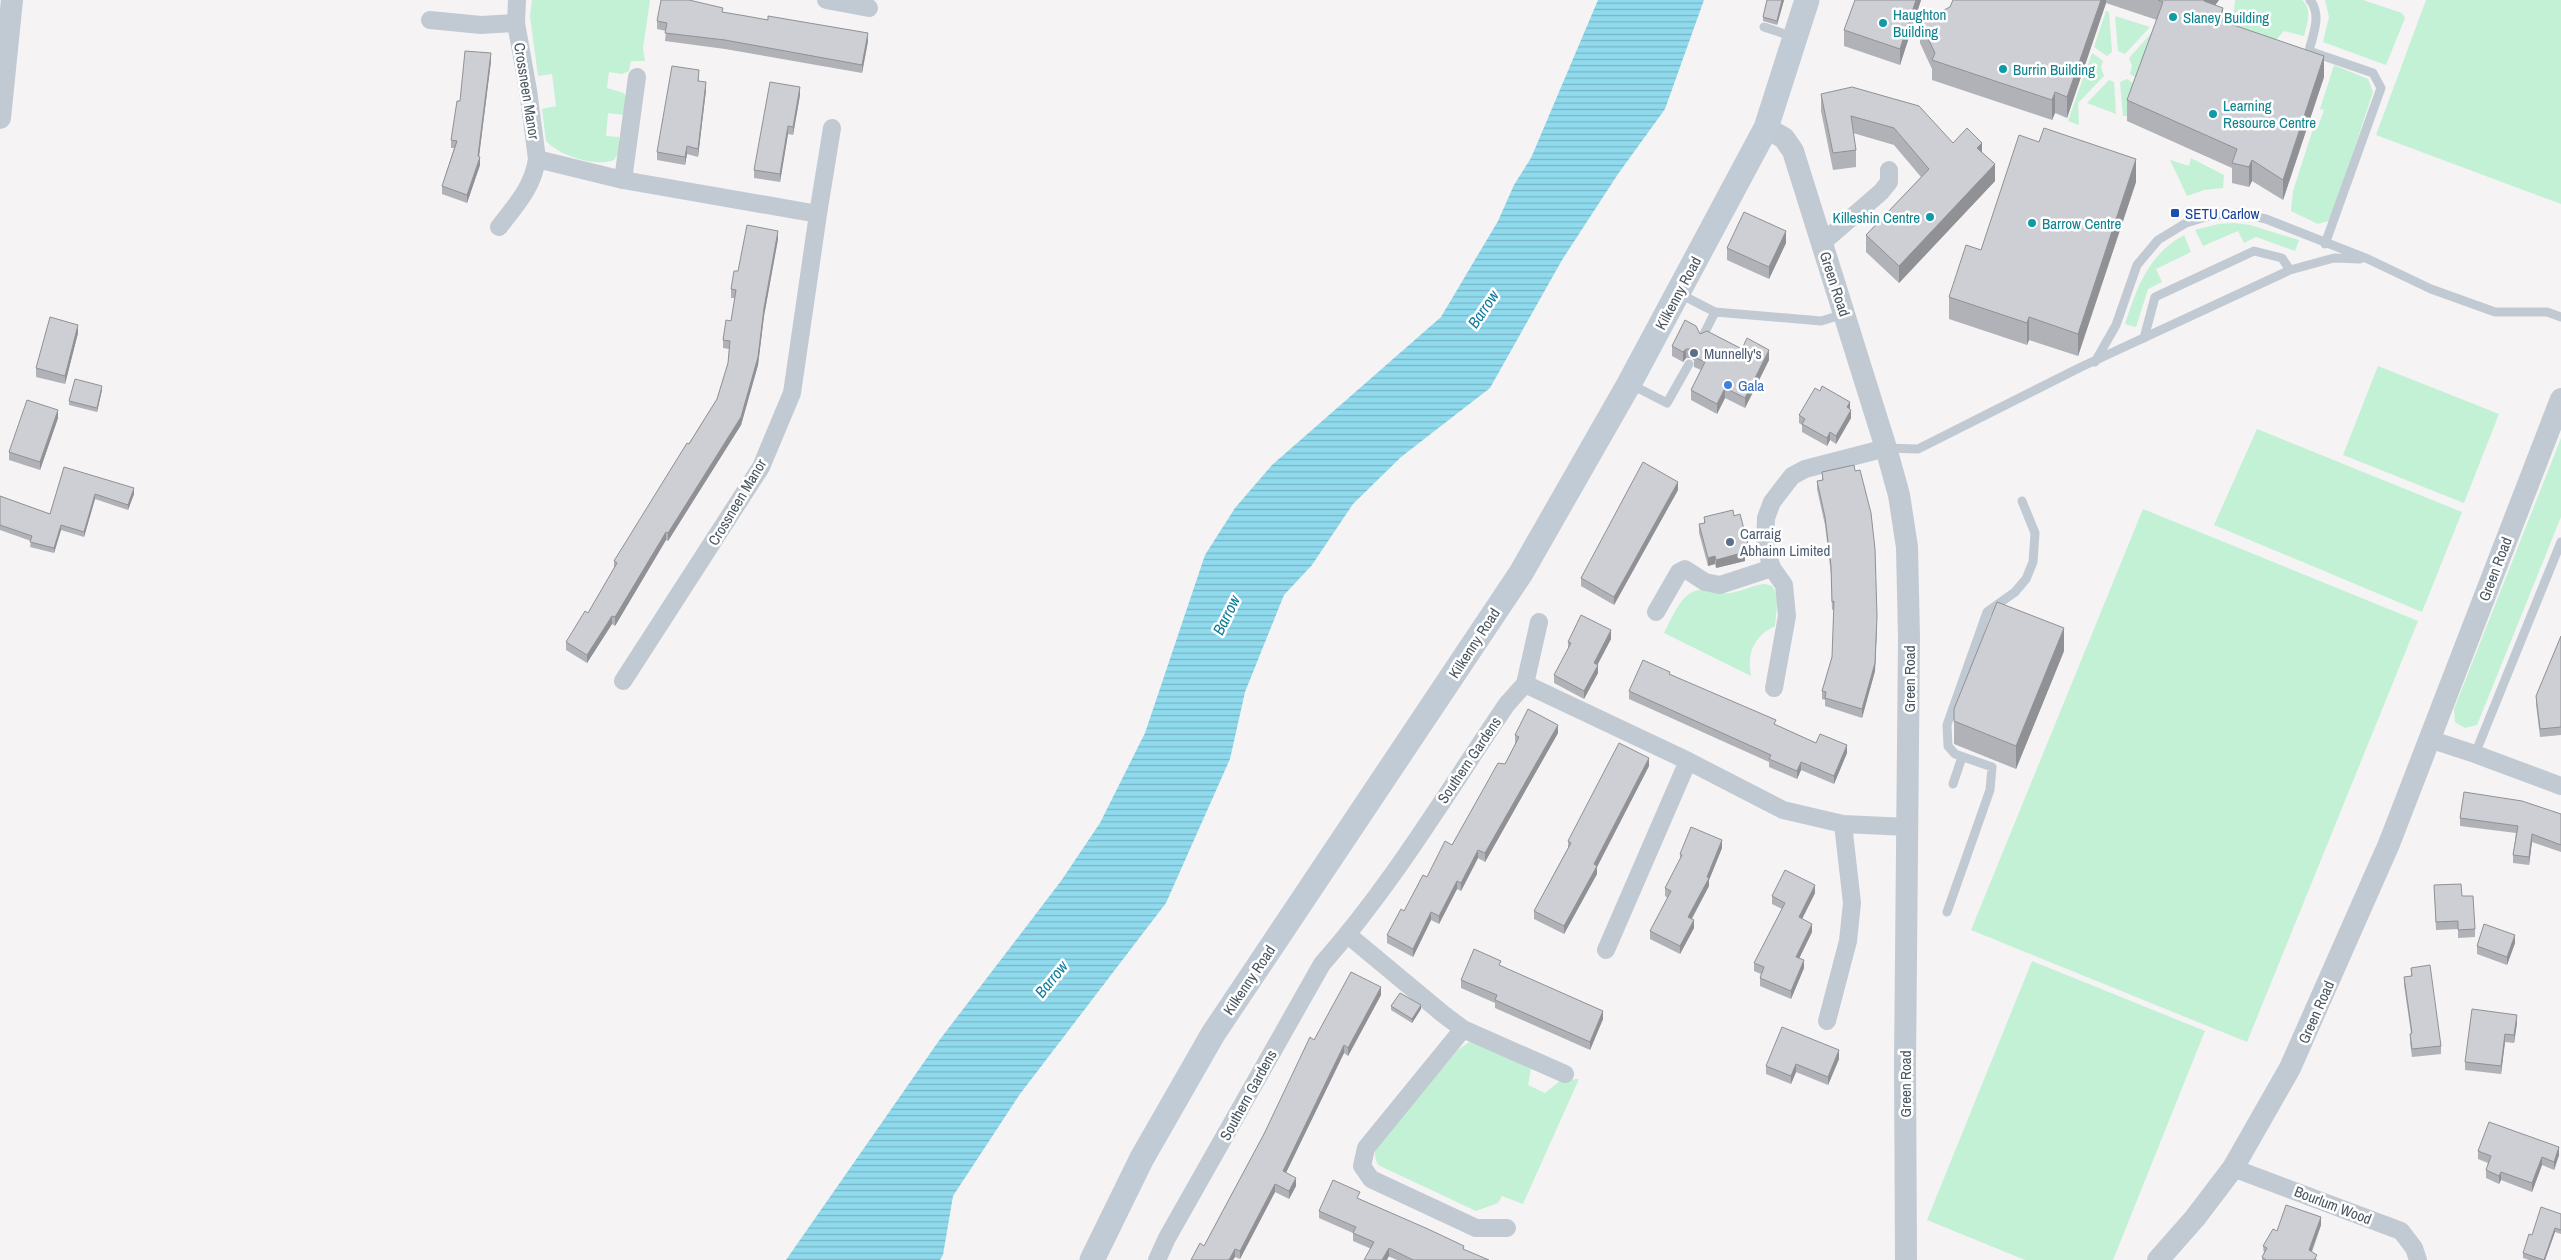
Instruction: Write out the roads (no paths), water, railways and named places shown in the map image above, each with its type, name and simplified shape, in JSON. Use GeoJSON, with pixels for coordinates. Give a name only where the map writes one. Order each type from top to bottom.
{"type":"FeatureCollection","features":[{"type":"Feature","properties":{"kind":"main road","name":"Kilkenny Road"},"geometry":{"type":"LineString","coordinates":[[1092,1260],[1142,1158],[1213,1034],[1521,572],[1629,384],[1766,128],[1807,0]]}},
{"type":"Feature","properties":{"kind":"street"},"geometry":{"type":"LineString","coordinates":[[0,118],[12,0]]}},
{"type":"Feature","properties":{"kind":"street","name":"Crossneen Manor"},"geometry":{"type":"LineString","coordinates":[[499,227],[526,192],[534,176],[537,159],[528,90],[516,22],[518,0]]}},
{"type":"Feature","properties":{"kind":"street"},"geometry":{"type":"LineString","coordinates":[[826,0],[869,8]]}},
{"type":"Feature","properties":{"kind":"street","name":"Crossneen Manor"},"geometry":{"type":"LineString","coordinates":[[430,20],[481,26],[516,22]]}},
{"type":"Feature","properties":{"kind":"street"},"geometry":{"type":"LineString","coordinates":[[623,180],[637,77]]}},
{"type":"Feature","properties":{"kind":"street","name":"Crossneen Manor"},"geometry":{"type":"LineString","coordinates":[[623,681],[761,467],[792,393],[832,128]]}},
{"type":"Feature","properties":{"kind":"street","name":"Green Road"},"geometry":{"type":"LineString","coordinates":[[1766,128],[1784,138],[1794,151],[1886,448],[1899,495],[1907,547],[1910,638],[1905,1064],[1906,1260]]}},
{"type":"Feature","properties":{"kind":"street","name":"Crossneen Manor"},"geometry":{"type":"LineString","coordinates":[[537,159],[623,180],[818,214]]}},
{"type":"Feature","properties":{"kind":"street"},"geometry":{"type":"LineString","coordinates":[[1822,243],[1881,192],[1889,182],[1889,170]]}},
{"type":"Feature","properties":{"kind":"street","name":"Green Road"},"geometry":{"type":"LineString","coordinates":[[2158,1260],[2195,1218],[2233,1168],[2289,1072],[2389,844],[2561,399]]}},
{"type":"Feature","properties":{"kind":"street"},"geometry":{"type":"LineString","coordinates":[[1774,688],[1787,616],[1784,585],[1772,568],[1765,545],[1766,518],[1772,502],[1792,476],[1805,468],[1886,448]]}},
{"type":"Feature","properties":{"kind":"street"},"geometry":{"type":"LineString","coordinates":[[1656,612],[1678,572],[1685,569],[1705,582],[1720,585],[1772,568]]}},
{"type":"Feature","properties":{"kind":"street","name":"Southern Gardens"},"geometry":{"type":"LineString","coordinates":[[1157,1260],[1172,1229],[1322,964],[1348,935],[1396,871],[1507,704],[1525,684],[1539,622]]}},
{"type":"Feature","properties":{"kind":"street"},"geometry":{"type":"LineString","coordinates":[[1525,684],[1688,761],[1783,810],[1843,824],[1908,827]]}},
{"type":"Feature","properties":{"kind":"street"},"geometry":{"type":"LineString","coordinates":[[2429,739],[2561,786]]}},
{"type":"Feature","properties":{"kind":"street"},"geometry":{"type":"LineString","coordinates":[[1606,950],[1688,761]]}},
{"type":"Feature","properties":{"kind":"street"},"geometry":{"type":"LineString","coordinates":[[1827,1021],[1848,941],[1852,903],[1843,824]]}},
{"type":"Feature","properties":{"kind":"street"},"geometry":{"type":"LineString","coordinates":[[1348,935],[1463,1029],[1566,1074]]}},
{"type":"Feature","properties":{"kind":"street"},"geometry":{"type":"LineString","coordinates":[[1463,1029],[1366,1148],[1362,1166],[1371,1180],[1476,1228],[1507,1228]]}},
{"type":"Feature","properties":{"kind":"street","name":"Bourlum Wood"},"geometry":{"type":"LineString","coordinates":[[2233,1168],[2401,1231],[2414,1248],[2418,1260]]}},
{"type":"Feature","properties":{"kind":"lane"},"geometry":{"type":"LineString","coordinates":[[2310,0],[2314,5],[2317,22],[2309,51],[2373,73],[2381,88],[2325,244]]}},
{"type":"Feature","properties":{"kind":"lane"},"geometry":{"type":"LineString","coordinates":[[1764,27],[1795,37]]}},
{"type":"Feature","properties":{"kind":"lane"},"geometry":{"type":"LineString","coordinates":[[2095,362],[2116,326],[2136,265],[2158,240],[2186,223],[2209,216],[2238,213],[2266,219],[2325,244],[2368,259],[2431,289],[2495,312],[2547,312],[2561,317]]}},
{"type":"Feature","properties":{"kind":"lane"},"geometry":{"type":"LineString","coordinates":[[2144,338],[2155,297],[2254,251],[2282,258],[2290,270]]}},
{"type":"Feature","properties":{"kind":"lane"},"geometry":{"type":"LineString","coordinates":[[1886,448],[1918,449],[2081,367],[2290,270],[2334,258],[2368,259]]}},
{"type":"Feature","properties":{"kind":"lane"},"geometry":{"type":"LineString","coordinates":[[1678,293],[1715,312],[1821,321],[1844,314]]}},
{"type":"Feature","properties":{"kind":"lane"},"geometry":{"type":"LineString","coordinates":[[1702,338],[1715,312]]}},
{"type":"Feature","properties":{"kind":"lane"},"geometry":{"type":"LineString","coordinates":[[1629,384],[1667,403],[1688,364]]}},
{"type":"Feature","properties":{"kind":"lane"},"geometry":{"type":"LineString","coordinates":[[1947,912],[1990,790],[1992,767],[1955,754],[1948,746],[1947,725],[1988,612],[2015,592],[2026,579],[2033,562],[2035,533],[2022,501]]}},
{"type":"Feature","properties":{"kind":"lane"},"geometry":{"type":"LineString","coordinates":[[2475,754],[2561,542]]}},
{"type":"Feature","properties":{"kind":"lane"},"geometry":{"type":"LineString","coordinates":[[1953,784],[1962,756]]}},
{"type":"Feature","properties":{"kind":"water","name":"Barrow"},"geometry":{"type":"Polygon","coordinates":[[[1598,0],[1704,0],[1665,109],[1618,174],[1562,260],[1490,388],[1401,457],[1353,504],[1312,565],[1284,595],[1245,692],[1230,759],[1166,903],[1020,1094],[953,1196],[943,1255],[940,1260],[786,1260],[938,1042],[1061,881],[1100,823],[1145,733],[1205,555],[1235,508],[1272,465],[1441,317],[1498,221],[1514,185],[1531,158],[1598,0]]]}},
{"type":"Feature","properties":{"kind":"place","name":"Slaney Building"},"geometry":{"type":"Point","coordinates":[2173,17]}},
{"type":"Feature","properties":{"kind":"place","name":"Haughton Building"},"geometry":{"type":"Point","coordinates":[1883,23]}},
{"type":"Feature","properties":{"kind":"place","name":"Burrin Building"},"geometry":{"type":"Point","coordinates":[2003,69]}},
{"type":"Feature","properties":{"kind":"place","name":"Learning Resource Centre"},"geometry":{"type":"Point","coordinates":[2213,114]}},
{"type":"Feature","properties":{"kind":"place","name":"SETU Carlow"},"geometry":{"type":"Point","coordinates":[2175,213]}},
{"type":"Feature","properties":{"kind":"place","name":"Killeshin Centre"},"geometry":{"type":"Point","coordinates":[1930,217]}},
{"type":"Feature","properties":{"kind":"place","name":"Barrow Centre"},"geometry":{"type":"Point","coordinates":[2032,223]}},
{"type":"Feature","properties":{"kind":"place","name":"Munnelly's"},"geometry":{"type":"Point","coordinates":[1694,353]}},
{"type":"Feature","properties":{"kind":"place","name":"Gala"},"geometry":{"type":"Point","coordinates":[1728,385]}},
{"type":"Feature","properties":{"kind":"place","name":"Carraig Abhainn Limited"},"geometry":{"type":"Point","coordinates":[1730,542]}}]}
